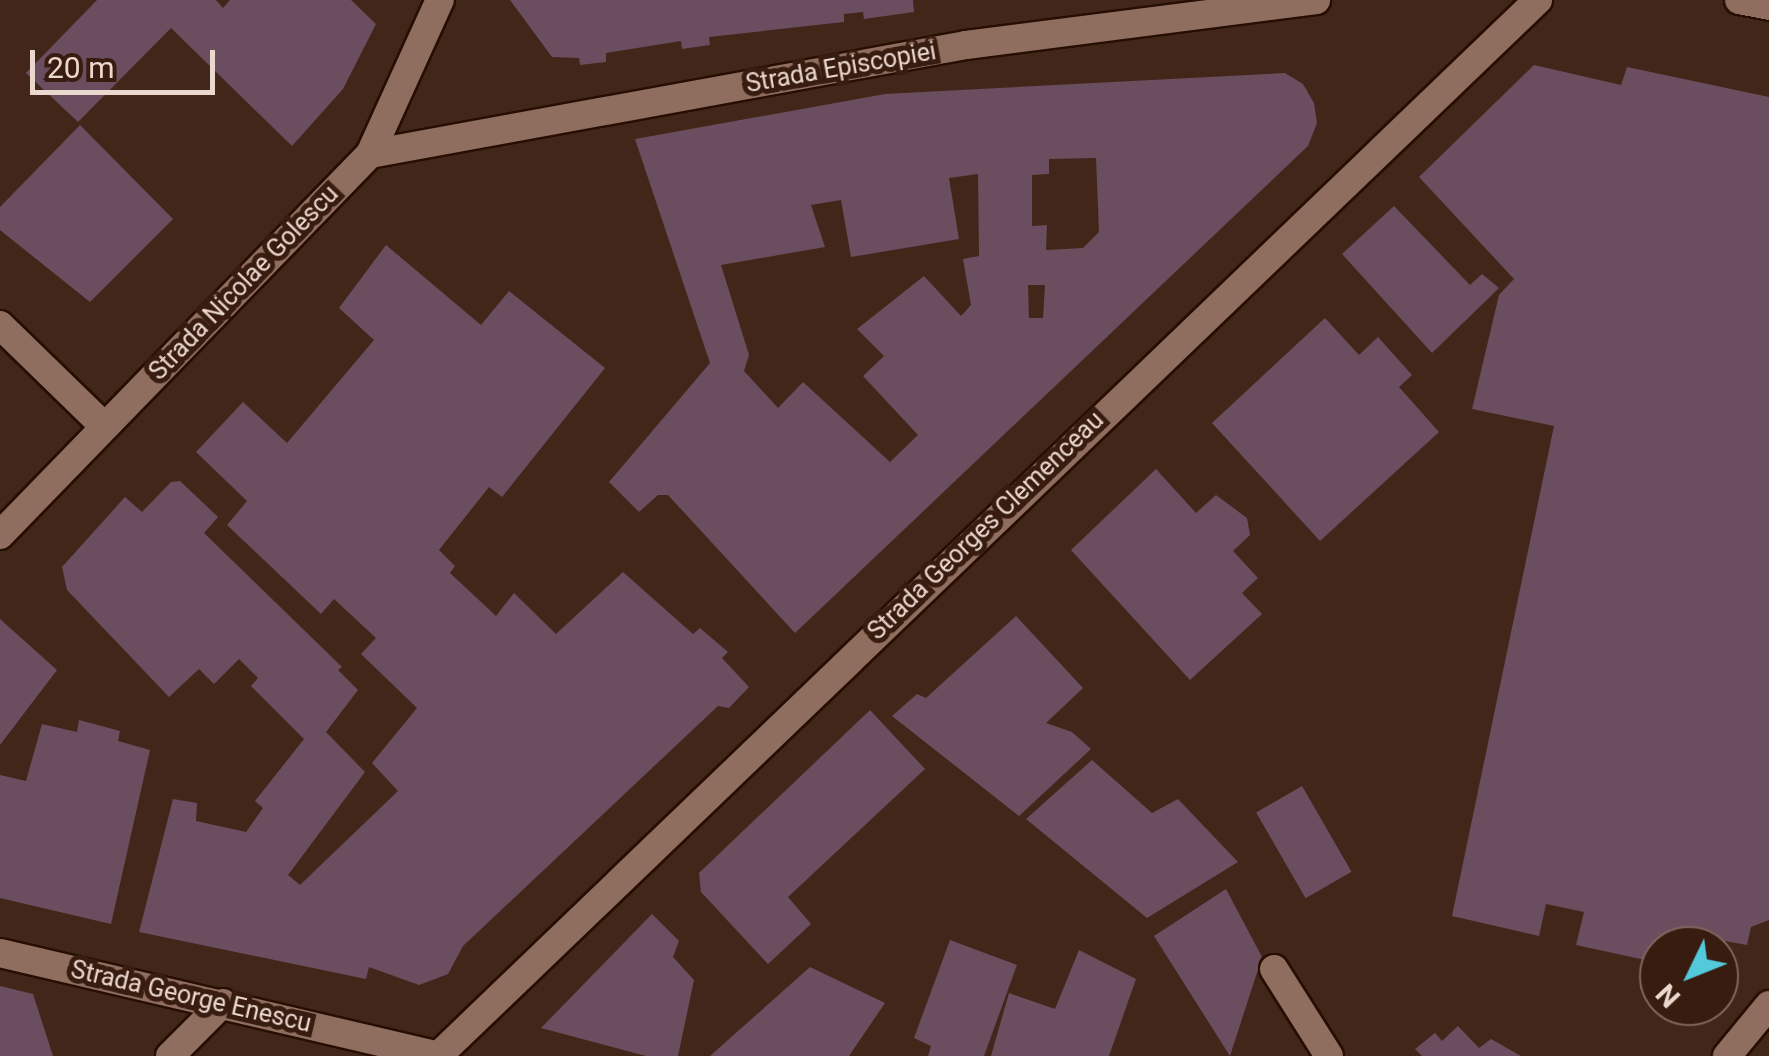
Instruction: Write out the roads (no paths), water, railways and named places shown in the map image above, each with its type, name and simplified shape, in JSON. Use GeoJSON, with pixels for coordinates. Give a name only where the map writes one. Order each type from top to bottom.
{"type":"FeatureCollection","features":[{"type":"Feature","properties":{"kind":"street","name":"Strada Nicolae Golescu"},"geometry":{"type":"LineString","coordinates":[[0,535],[370,154],[440,0]]}},
{"type":"Feature","properties":{"kind":"street","name":"Strada Episcopiei"},"geometry":{"type":"LineString","coordinates":[[370,154],[966,44],[1316,0]]}},
{"type":"Feature","properties":{"kind":"street","name":"Strada Georges Clemenceau"},"geometry":{"type":"LineString","coordinates":[[438,1056],[1538,0]]}},
{"type":"Feature","properties":{"kind":"street"},"geometry":{"type":"LineString","coordinates":[[1738,0],[1769,6]]}},
{"type":"Feature","properties":{"kind":"street"},"geometry":{"type":"LineString","coordinates":[[0,326],[104,426]]}},
{"type":"Feature","properties":{"kind":"street","name":"Strada George Enescu"},"geometry":{"type":"LineString","coordinates":[[0,953],[438,1056]]}},
{"type":"Feature","properties":{"kind":"street"},"geometry":{"type":"LineString","coordinates":[[1274,970],[1328,1056]]}},
{"type":"Feature","properties":{"kind":"street"},"geometry":{"type":"LineString","coordinates":[[170,1056],[223,1003]]}},
{"type":"Feature","properties":{"kind":"street"},"geometry":{"type":"LineString","coordinates":[[1727,1056],[1769,1005]]}}]}
